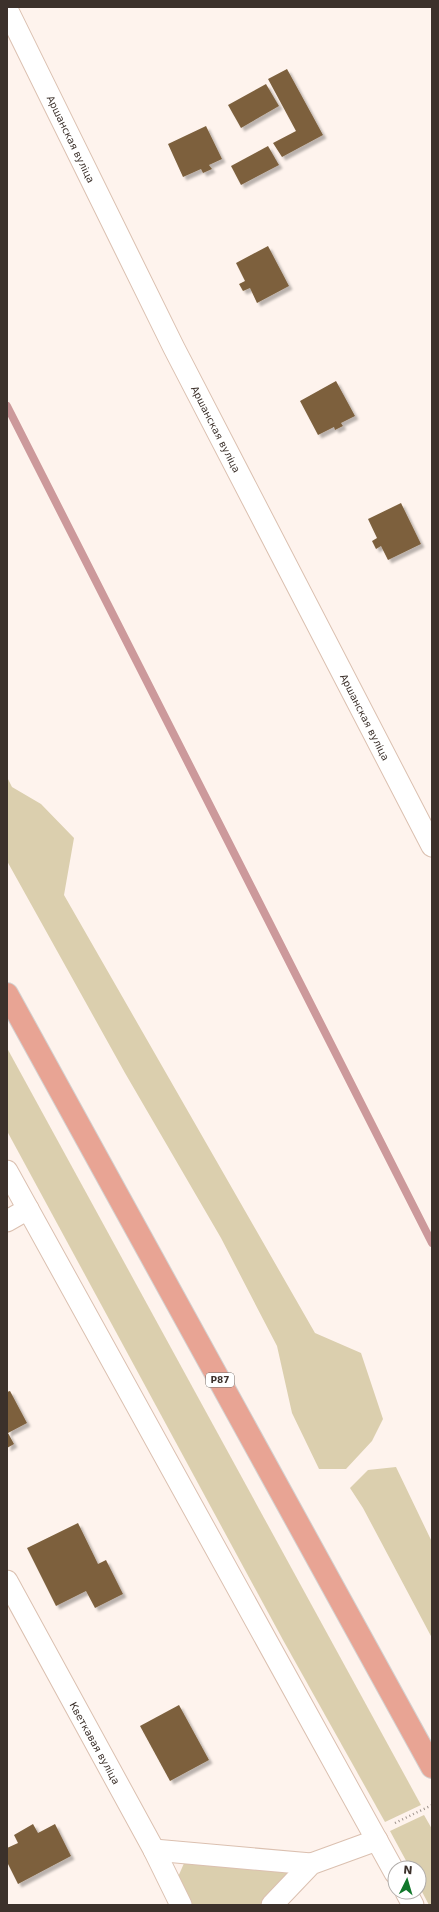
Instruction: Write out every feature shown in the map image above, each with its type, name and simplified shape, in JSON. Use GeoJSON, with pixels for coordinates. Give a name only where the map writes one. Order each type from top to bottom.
{"type":"FeatureCollection","features":[{"type":"Feature","properties":{"kind":"main road","name":"Р87"},"geometry":{"type":"LineString","coordinates":[[7,994],[432,1767]]}},
{"type":"Feature","properties":{"kind":"street","name":"Аршанская вуліца"},"geometry":{"type":"LineString","coordinates":[[7,9],[174,348],[432,846]]}},
{"type":"Feature","properties":{"kind":"street"},"geometry":{"type":"LineString","coordinates":[[7,1171],[388,1860]]}},
{"type":"Feature","properties":{"kind":"street"},"geometry":{"type":"LineString","coordinates":[[7,1221],[28,1209]]}},
{"type":"Feature","properties":{"kind":"street","name":"Кветкавая вуліца"},"geometry":{"type":"LineString","coordinates":[[7,1581],[154,1850],[182,1905]]}},
{"type":"Feature","properties":{"kind":"street"},"geometry":{"type":"LineString","coordinates":[[272,1905],[311,1864],[375,1837]]}},
{"type":"Feature","properties":{"kind":"street"},"geometry":{"type":"LineString","coordinates":[[154,1850],[311,1864]]}},
{"type":"Feature","properties":{"kind":"path"},"geometry":{"type":"LineString","coordinates":[[375,1837],[432,1805]]}},
{"type":"Feature","properties":{"kind":"shaded area"},"geometry":{"type":"Polygon","coordinates":[[[7,777],[12,787],[41,804],[74,838],[64,895],[315,1333],[361,1353],[383,1419],[372,1441],[346,1469],[319,1469],[292,1413],[277,1346],[221,1238],[125,1073],[7,861],[7,777]]]}},
{"type":"Feature","properties":{"kind":"shaded area"},"geometry":{"type":"Polygon","coordinates":[[[7,1048],[421,1805],[385,1822],[283,1640],[7,1131],[7,1048]]]}},
{"type":"Feature","properties":{"kind":"shaded area"},"geometry":{"type":"Polygon","coordinates":[[[396,1467],[432,1542],[432,1638],[363,1508],[350,1488],[368,1470],[396,1467]]]}},
{"type":"Feature","properties":{"kind":"shaded area"},"geometry":{"type":"Polygon","coordinates":[[[424,1815],[432,1829],[432,1905],[429,1905],[426,1900],[427,1860],[406,1860],[390,1831],[424,1815]]]}},
{"type":"Feature","properties":{"kind":"shaded area"},"geometry":{"type":"Polygon","coordinates":[[[185,1861],[290,1873],[260,1905],[191,1905],[178,1877],[185,1861]]]}},
{"type":"Feature","properties":{"kind":"building"},"geometry":{"type":"Polygon","coordinates":[[[287,69],[323,135],[282,157],[273,143],[296,131],[268,79],[287,69]]]}},
{"type":"Feature","properties":{"kind":"building"},"geometry":{"type":"Polygon","coordinates":[[[266,84],[279,106],[241,128],[228,105],[266,84]]]}},
{"type":"Feature","properties":{"kind":"building"},"geometry":{"type":"Polygon","coordinates":[[[206,126],[222,159],[209,165],[212,169],[203,173],[201,169],[183,177],[168,144],[206,126]]]}},
{"type":"Feature","properties":{"kind":"building"},"geometry":{"type":"Polygon","coordinates":[[[268,146],[279,165],[241,185],[231,166],[268,146]]]}},
{"type":"Feature","properties":{"kind":"building"},"geometry":{"type":"Polygon","coordinates":[[[268,246],[289,286],[257,303],[250,288],[243,291],[239,284],[245,281],[236,263],[268,246]]]}},
{"type":"Feature","properties":{"kind":"building"},"geometry":{"type":"Polygon","coordinates":[[[336,381],[355,416],[341,423],[343,426],[335,430],[334,427],[318,435],[300,401],[336,381]]]}},
{"type":"Feature","properties":{"kind":"building"},"geometry":{"type":"Polygon","coordinates":[[[401,503],[421,544],[388,560],[381,546],[376,549],[372,541],[377,538],[368,519],[401,503]]]}},
{"type":"Feature","properties":{"kind":"building"},"geometry":{"type":"Polygon","coordinates":[[[10,1391],[27,1423],[8,1433],[14,1444],[7,1448],[7,1392],[10,1391]]]}},
{"type":"Feature","properties":{"kind":"building"},"geometry":{"type":"Polygon","coordinates":[[[78,1523],[98,1564],[106,1560],[123,1594],[95,1608],[86,1591],[56,1606],[27,1548],[78,1523]]]}},
{"type":"Feature","properties":{"kind":"building"},"geometry":{"type":"Polygon","coordinates":[[[179,1705],[209,1760],[170,1781],[140,1726],[179,1705]]]}},
{"type":"Feature","properties":{"kind":"building"},"geometry":{"type":"Polygon","coordinates":[[[33,1824],[38,1833],[55,1824],[71,1856],[18,1884],[7,1862],[7,1848],[18,1843],[14,1835],[33,1824]]]}},
{"type":"Feature","properties":{"kind":"waterway"},"geometry":{"type":"LineString","coordinates":[[7,406],[432,1243]]}}]}
